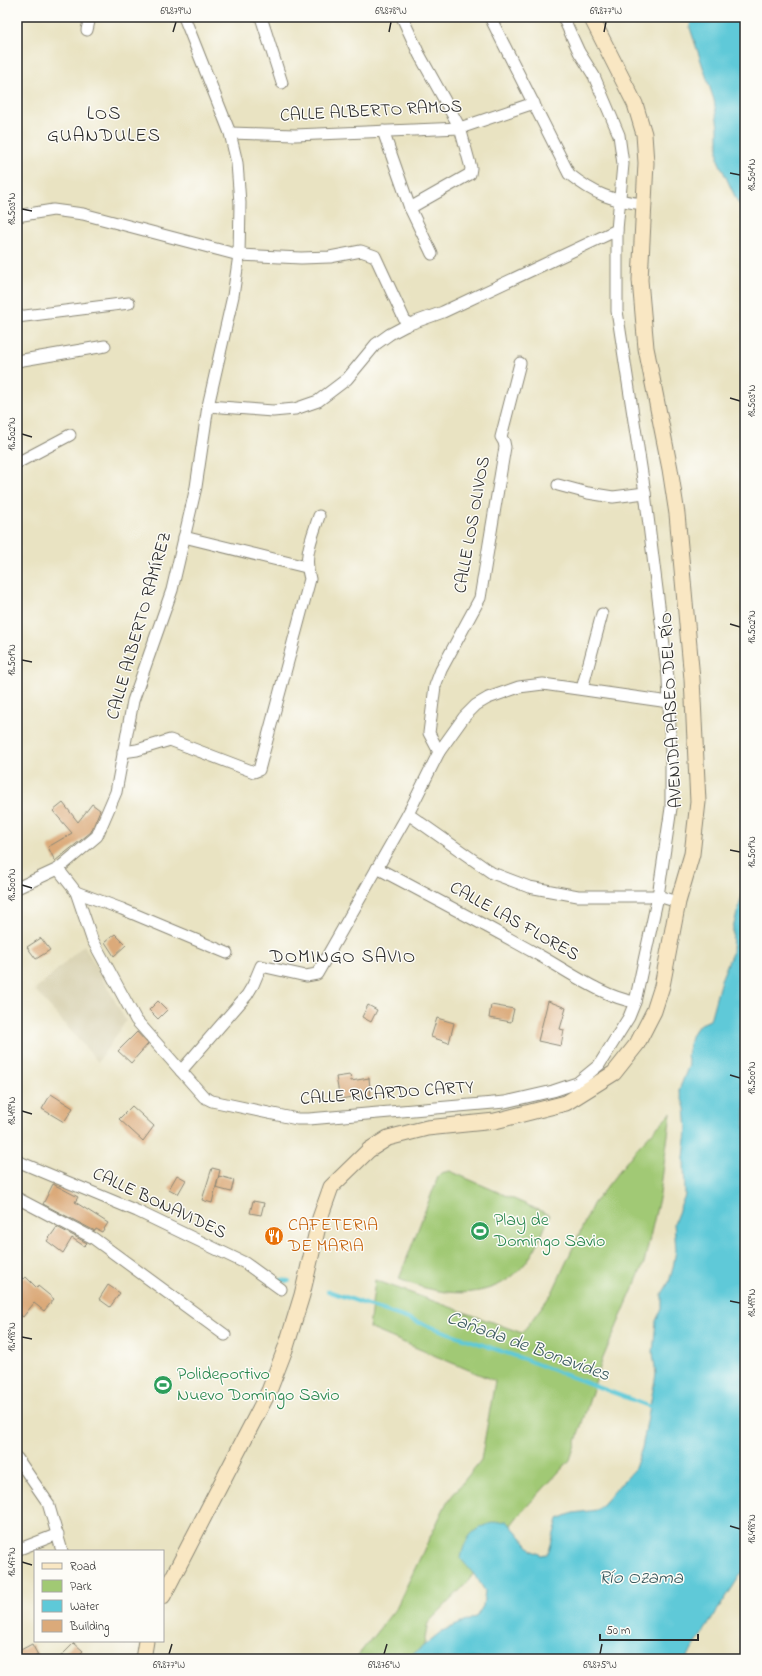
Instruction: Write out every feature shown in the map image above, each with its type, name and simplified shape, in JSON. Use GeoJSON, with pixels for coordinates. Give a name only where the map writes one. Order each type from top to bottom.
{"type":"FeatureCollection","features":[{"type":"Feature","properties":{"kind":"street"},"geometry":{"type":"LineString","coordinates":[[87,30],[90,17]]}},
{"type":"Feature","properties":{"kind":"street","name":"CALLE ALBERTO RAMÍREZ"},"geometry":{"type":"LineString","coordinates":[[17,888],[58,869],[98,836],[116,792],[133,701],[172,590],[196,486],[208,406],[233,296],[239,255],[239,181],[230,133],[184,17]]}},
{"type":"Feature","properties":{"kind":"street"},"geometry":{"type":"LineString","coordinates":[[262,17],[282,83]]}},
{"type":"Feature","properties":{"kind":"street"},"geometry":{"type":"LineString","coordinates":[[402,17],[460,128],[471,168],[470,174],[410,208]]}},
{"type":"Feature","properties":{"kind":"street"},"geometry":{"type":"LineString","coordinates":[[490,17],[569,174],[587,188],[620,202],[644,204]]}},
{"type":"Feature","properties":{"kind":"street","name":"AVENIDA PASEO DEL RÍO"},"geometry":{"type":"LineString","coordinates":[[563,17],[579,52],[594,76],[619,136],[623,164],[617,230],[617,311],[645,493],[666,658],[669,702],[671,808],[658,896],[635,1002]]}},
{"type":"Feature","properties":{"kind":"street","name":"AVENIDA PASEO DEL RÍO"},"geometry":{"type":"LineString","coordinates":[[164,1594],[269,1391],[286,1347],[302,1295],[320,1218],[330,1187],[369,1150],[388,1138],[427,1128],[495,1121],[566,1103],[614,1073],[637,1044],[654,1011],[662,986],[678,902],[692,854],[698,802],[692,679],[677,514],[670,469],[646,348],[640,280],[646,163],[644,134],[637,111],[591,17]]}},
{"type":"Feature","properties":{"kind":"street","name":"CALLE ALBERTO RAMOS"},"geometry":{"type":"LineString","coordinates":[[230,133],[296,134],[460,128],[534,103]]}},
{"type":"Feature","properties":{"kind":"street"},"geometry":{"type":"LineString","coordinates":[[383,131],[410,208],[432,254]]}},
{"type":"Feature","properties":{"kind":"street"},"geometry":{"type":"LineString","coordinates":[[17,216],[54,210],[83,214],[239,255],[301,258],[330,257],[361,251],[375,256],[407,325]]}},
{"type":"Feature","properties":{"kind":"street"},"geometry":{"type":"LineString","coordinates":[[208,406],[273,411],[295,409],[318,401],[347,379],[376,344],[390,334],[407,325],[443,312],[617,230]]}},
{"type":"Feature","properties":{"kind":"street"},"geometry":{"type":"LineString","coordinates":[[17,317],[129,303]]}},
{"type":"Feature","properties":{"kind":"street"},"geometry":{"type":"LineString","coordinates":[[17,361],[105,346]]}},
{"type":"Feature","properties":{"kind":"street","name":"CALLE LOS OLIVOS"},"geometry":{"type":"LineString","coordinates":[[439,752],[429,733],[435,686],[440,670],[480,598],[505,447],[501,437],[520,363]]}},
{"type":"Feature","properties":{"kind":"street"},"geometry":{"type":"LineString","coordinates":[[17,463],[70,435]]}},
{"type":"Feature","properties":{"kind":"street"},"geometry":{"type":"LineString","coordinates":[[558,485],[588,493],[613,497],[645,493]]}},
{"type":"Feature","properties":{"kind":"street"},"geometry":{"type":"LineString","coordinates":[[123,752],[138,750],[170,740],[254,772],[259,770],[310,579],[306,567],[308,548],[319,516]]}},
{"type":"Feature","properties":{"kind":"street"},"geometry":{"type":"LineString","coordinates":[[184,537],[306,567]]}},
{"type":"Feature","properties":{"kind":"street"},"geometry":{"type":"LineString","coordinates":[[582,689],[602,614]]}},
{"type":"Feature","properties":{"kind":"street"},"geometry":{"type":"LineString","coordinates":[[181,1071],[247,995],[261,966],[306,976],[317,974],[408,814],[439,752],[464,716],[476,705],[488,698],[519,687],[543,684],[669,702]]}},
{"type":"Feature","properties":{"kind":"street"},"geometry":{"type":"LineString","coordinates":[[408,814],[492,873],[529,887],[578,896],[658,896],[678,902]]}},
{"type":"Feature","properties":{"kind":"street","name":"CALLE LAS FLORES"},"geometry":{"type":"LineString","coordinates":[[377,868],[487,926],[595,986],[622,1000],[635,1002]]}},
{"type":"Feature","properties":{"kind":"street","name":"CALLE RICARDO CARTY"},"geometry":{"type":"LineString","coordinates":[[58,869],[76,892],[92,939],[136,1020],[204,1097],[212,1101],[297,1120],[505,1102],[577,1083],[599,1065],[629,1017],[635,1002]]}},
{"type":"Feature","properties":{"kind":"street"},"geometry":{"type":"LineString","coordinates":[[76,892],[122,909],[227,953]]}},
{"type":"Feature","properties":{"kind":"street","name":"CALLE BONAVIDES"},"geometry":{"type":"LineString","coordinates":[[17,1162],[137,1211],[245,1263],[281,1289]]}},
{"type":"Feature","properties":{"kind":"street"},"geometry":{"type":"LineString","coordinates":[[17,1198],[93,1238],[225,1335]]}},
{"type":"Feature","properties":{"kind":"street"},"geometry":{"type":"LineString","coordinates":[[17,1458],[48,1503],[62,1550]]}},
{"type":"Feature","properties":{"kind":"street"},"geometry":{"type":"LineString","coordinates":[[17,1550],[58,1534]]}},
{"type":"Feature","properties":{"kind":"street"},"geometry":{"type":"LineString","coordinates":[[143,1659],[146,1642]]}},
{"type":"Feature","properties":{"kind":"shaded area"},"geometry":{"type":"Polygon","coordinates":[[[84,945],[126,1021],[98,1062],[35,990],[84,945]]]}},
{"type":"Feature","properties":{"kind":"green space"},"geometry":{"type":"Polygon","coordinates":[[[671,1113],[660,1194],[644,1263],[603,1358],[570,1460],[518,1516],[462,1588],[428,1623],[421,1659],[355,1659],[396,1608],[447,1502],[481,1460],[495,1381],[369,1328],[375,1280],[522,1333],[552,1293],[593,1204],[639,1146],[671,1113]]]}},
{"type":"Feature","properties":{"kind":"green space","name":"Play de Domingo Savio"},"geometry":{"type":"Polygon","coordinates":[[[450,1171],[550,1215],[537,1245],[527,1261],[514,1275],[500,1284],[484,1290],[450,1292],[432,1290],[399,1279],[438,1177],[441,1173],[450,1171]]]}},
{"type":"Feature","properties":{"kind":"water"},"geometry":{"type":"Polygon","coordinates":[[[691,17],[745,17],[745,210],[738,203],[718,160],[718,127],[714,100],[690,28],[691,17]]]}},
{"type":"Feature","properties":{"kind":"water","name":"Río Ozama"},"geometry":{"type":"Polygon","coordinates":[[[745,885],[745,1568],[686,1659],[407,1659],[442,1631],[476,1617],[483,1606],[485,1591],[477,1578],[461,1559],[463,1549],[470,1535],[476,1530],[489,1524],[507,1521],[533,1551],[541,1555],[547,1554],[558,1519],[573,1513],[597,1510],[635,1468],[642,1448],[656,1374],[653,1353],[656,1321],[662,1308],[662,1294],[669,1282],[673,1268],[676,1250],[674,1223],[685,1195],[684,1158],[687,1130],[685,1108],[679,1090],[689,1065],[687,1055],[691,1036],[699,1025],[710,1020],[721,980],[732,953],[733,928],[745,885]]]}},
{"type":"Feature","properties":{"kind":"building"},"geometry":{"type":"Polygon","coordinates":[[[63,803],[78,822],[92,804],[100,810],[91,832],[55,861],[48,847],[72,833],[53,811],[63,803]]]}},
{"type":"Feature","properties":{"kind":"building"},"geometry":{"type":"Polygon","coordinates":[[[115,934],[126,945],[114,956],[105,942],[115,934]]]}},
{"type":"Feature","properties":{"kind":"building"},"geometry":{"type":"Polygon","coordinates":[[[41,938],[50,950],[36,959],[27,947],[41,938]]]}},
{"type":"Feature","properties":{"kind":"building"},"geometry":{"type":"Polygon","coordinates":[[[158,1001],[167,1010],[158,1019],[149,1010],[158,1001]]]}},
{"type":"Feature","properties":{"kind":"building"},"geometry":{"type":"Polygon","coordinates":[[[548,1001],[566,1008],[560,1029],[564,1030],[561,1046],[538,1041],[548,1001]]]}},
{"type":"Feature","properties":{"kind":"building"},"geometry":{"type":"Polygon","coordinates":[[[368,1005],[377,1010],[371,1022],[362,1017],[368,1005]]]}},
{"type":"Feature","properties":{"kind":"building"},"geometry":{"type":"Polygon","coordinates":[[[491,1005],[514,1009],[511,1022],[489,1018],[491,1005]]]}},
{"type":"Feature","properties":{"kind":"building"},"geometry":{"type":"Polygon","coordinates":[[[437,1018],[454,1023],[449,1043],[431,1037],[437,1018]]]}},
{"type":"Feature","properties":{"kind":"building"},"geometry":{"type":"Polygon","coordinates":[[[137,1032],[148,1044],[131,1063],[118,1051],[137,1032]]]}},
{"type":"Feature","properties":{"kind":"building"},"geometry":{"type":"Polygon","coordinates":[[[350,1075],[351,1081],[369,1078],[371,1098],[359,1100],[359,1096],[340,1099],[336,1077],[350,1075]]]}},
{"type":"Feature","properties":{"kind":"building"},"geometry":{"type":"Polygon","coordinates":[[[51,1094],[73,1108],[64,1122],[42,1109],[51,1094]]]}},
{"type":"Feature","properties":{"kind":"building"},"geometry":{"type":"Polygon","coordinates":[[[132,1106],[154,1126],[143,1141],[119,1119],[132,1106]]]}},
{"type":"Feature","properties":{"kind":"building"},"geometry":{"type":"Polygon","coordinates":[[[212,1168],[220,1170],[212,1203],[202,1200],[212,1168]]]}},
{"type":"Feature","properties":{"kind":"building"},"geometry":{"type":"Polygon","coordinates":[[[177,1175],[186,1180],[178,1194],[169,1189],[177,1175]]]}},
{"type":"Feature","properties":{"kind":"building"},"geometry":{"type":"Polygon","coordinates":[[[219,1176],[234,1180],[231,1192],[216,1188],[219,1176]]]}},
{"type":"Feature","properties":{"kind":"building"},"geometry":{"type":"Polygon","coordinates":[[[53,1184],[78,1197],[75,1202],[108,1223],[102,1232],[96,1229],[95,1231],[43,1204],[53,1184]]]}},
{"type":"Feature","properties":{"kind":"building"},"geometry":{"type":"Polygon","coordinates":[[[253,1201],[264,1203],[261,1215],[250,1213],[253,1201]]]}},
{"type":"Feature","properties":{"kind":"building"},"geometry":{"type":"Polygon","coordinates":[[[57,1227],[87,1243],[84,1246],[72,1238],[63,1253],[47,1241],[57,1227]]]}},
{"type":"Feature","properties":{"kind":"building"},"geometry":{"type":"Polygon","coordinates":[[[17,1273],[23,1279],[26,1277],[37,1288],[38,1286],[54,1299],[44,1311],[34,1303],[23,1317],[17,1312],[17,1273]]]}},
{"type":"Feature","properties":{"kind":"building"},"geometry":{"type":"Polygon","coordinates":[[[108,1285],[120,1293],[110,1307],[99,1299],[108,1285]]]}},
{"type":"Feature","properties":{"kind":"building"},"geometry":{"type":"Polygon","coordinates":[[[74,1643],[83,1651],[75,1659],[58,1659],[74,1643]]]}},
{"type":"Feature","properties":{"kind":"building"},"geometry":{"type":"Polygon","coordinates":[[[32,1644],[38,1655],[31,1659],[21,1659],[17,1652],[32,1644]]]}},
{"type":"Feature","properties":{"kind":"waterway","name":"Cañada de Bonavides"},"geometry":{"type":"LineString","coordinates":[[281,1280],[289,1281]]}},
{"type":"Feature","properties":{"kind":"waterway","name":"Cañada de Bonavides"},"geometry":{"type":"LineString","coordinates":[[328,1291],[521,1358],[654,1408]]}},
{"type":"Feature","properties":{"kind":"place","name":"Play de Domingo Savio"},"geometry":{"type":"Point","coordinates":[480,1231]}},
{"type":"Feature","properties":{"kind":"place","name":"CAFETERIA DE MARIA"},"geometry":{"type":"Point","coordinates":[274,1236]}},
{"type":"Feature","properties":{"kind":"place","name":"Polideportivo Nuevo Domingo Savio"},"geometry":{"type":"Point","coordinates":[163,1385]}},
{"type":"Feature","properties":{"kind":"district","name":"LOS GUANDULES"},"geometry":{"type":"Point","coordinates":[104,125]}},
{"type":"Feature","properties":{"kind":"district","name":"DOMINGO SAVIO"},"geometry":{"type":"Point","coordinates":[343,957]}}]}
